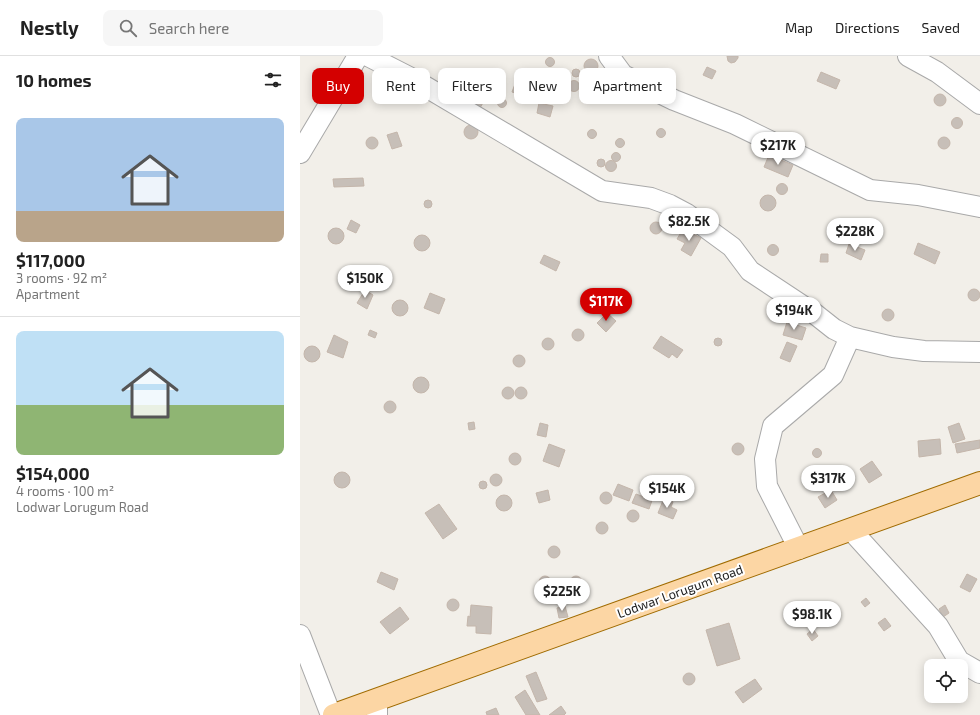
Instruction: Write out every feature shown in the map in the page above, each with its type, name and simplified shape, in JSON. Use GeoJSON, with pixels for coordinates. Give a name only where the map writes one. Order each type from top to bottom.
{"type":"FeatureCollection","features":[{"type":"Feature","properties":{"kind":"main road","name":"Lodwar Lorugum Road"},"geometry":{"type":"LineString","coordinates":[[334,715],[377,707],[980,483]]}},
{"type":"Feature","properties":{"kind":"street"},"geometry":{"type":"LineString","coordinates":[[300,153],[358,56]]}},
{"type":"Feature","properties":{"kind":"street"},"geometry":{"type":"LineString","coordinates":[[368,56],[411,78],[602,191],[651,198],[670,205],[687,214],[732,247],[750,271],[815,314],[834,329],[850,337],[893,347],[924,350],[980,352]]}},
{"type":"Feature","properties":{"kind":"street"},"geometry":{"type":"LineString","coordinates":[[609,56],[623,75],[674,100],[735,124],[870,190],[918,195],[980,207]]}},
{"type":"Feature","properties":{"kind":"street"},"geometry":{"type":"LineString","coordinates":[[908,56],[937,72],[980,104]]}},
{"type":"Feature","properties":{"kind":"street"},"geometry":{"type":"LineString","coordinates":[[799,549],[767,486],[765,459],[766,452],[773,426],[833,375],[850,337]]}},
{"type":"Feature","properties":{"kind":"street"},"geometry":{"type":"LineString","coordinates":[[851,530],[938,626],[959,661],[980,673]]}},
{"type":"Feature","properties":{"kind":"street"},"geometry":{"type":"LineString","coordinates":[[300,635],[331,715]]}},
{"type":"Feature","properties":{"kind":"building"},"geometry":{"type":"Polygon","coordinates":[[[727,56],[738,56],[738,58],[735,62],[731,63],[728,61],[727,56]]]}},
{"type":"Feature","properties":{"kind":"building"},"geometry":{"type":"Polygon","coordinates":[[[550,57],[555,62],[550,67],[545,62],[550,57]]]}},
{"type":"Feature","properties":{"kind":"building"},"geometry":{"type":"Polygon","coordinates":[[[591,59],[597,63],[597,68],[585,68],[584,66],[586,61],[591,59]]]}},
{"type":"Feature","properties":{"kind":"building"},"geometry":{"type":"Polygon","coordinates":[[[707,67],[716,71],[712,79],[703,75],[707,67]]]}},
{"type":"Feature","properties":{"kind":"building"},"geometry":{"type":"Polygon","coordinates":[[[574,69],[578,69],[579,76],[574,77],[572,75],[572,71],[574,69]]]}},
{"type":"Feature","properties":{"kind":"building"},"geometry":{"type":"Polygon","coordinates":[[[821,72],[840,80],[836,89],[817,81],[821,72]]]}},
{"type":"Feature","properties":{"kind":"building"},"geometry":{"type":"Polygon","coordinates":[[[574,80],[578,82],[578,90],[574,92],[571,90],[571,82],[574,80]]]}},
{"type":"Feature","properties":{"kind":"building"},"geometry":{"type":"Polygon","coordinates":[[[940,94],[944,96],[946,100],[944,104],[940,106],[936,104],[934,100],[936,96],[940,94]]]}},
{"type":"Feature","properties":{"kind":"building"},"geometry":{"type":"Polygon","coordinates":[[[506,101],[507,103],[506,105],[502,108],[498,104],[506,104],[506,101]]]}},
{"type":"Feature","properties":{"kind":"building"},"geometry":{"type":"Polygon","coordinates":[[[471,104],[482,104],[480,108],[471,104]]]}},
{"type":"Feature","properties":{"kind":"building"},"geometry":{"type":"Polygon","coordinates":[[[539,104],[553,106],[550,117],[537,113],[539,104]]]}},
{"type":"Feature","properties":{"kind":"building"},"geometry":{"type":"Polygon","coordinates":[[[957,117],[961,119],[963,123],[961,127],[957,129],[953,127],[951,123],[953,119],[957,117]]]}},
{"type":"Feature","properties":{"kind":"building"},"geometry":{"type":"Polygon","coordinates":[[[471,125],[476,127],[478,132],[476,137],[471,139],[466,137],[464,132],[466,127],[471,125]]]}},
{"type":"Feature","properties":{"kind":"building"},"geometry":{"type":"Polygon","coordinates":[[[661,128],[666,133],[661,138],[656,133],[661,128]]]}},
{"type":"Feature","properties":{"kind":"building"},"geometry":{"type":"Polygon","coordinates":[[[592,129],[597,134],[592,139],[587,134],[592,129]]]}},
{"type":"Feature","properties":{"kind":"building"},"geometry":{"type":"Polygon","coordinates":[[[397,132],[402,146],[392,149],[387,135],[397,132]]]}},
{"type":"Feature","properties":{"kind":"building"},"geometry":{"type":"Polygon","coordinates":[[[372,137],[376,139],[378,143],[376,147],[372,149],[368,147],[366,143],[368,139],[372,137]]]}},
{"type":"Feature","properties":{"kind":"building"},"geometry":{"type":"Polygon","coordinates":[[[944,137],[948,139],[950,143],[948,147],[944,149],[940,147],[938,143],[940,139],[944,137]]]}},
{"type":"Feature","properties":{"kind":"building"},"geometry":{"type":"Polygon","coordinates":[[[620,138],[625,143],[620,148],[615,143],[620,138]]]}},
{"type":"Feature","properties":{"kind":"building"},"geometry":{"type":"Polygon","coordinates":[[[616,152],[621,157],[616,162],[611,157],[616,152]]]}},
{"type":"Feature","properties":{"kind":"building"},"geometry":{"type":"Polygon","coordinates":[[[769,155],[793,165],[788,177],[764,167],[769,155]]]}},
{"type":"Feature","properties":{"kind":"building"},"geometry":{"type":"Polygon","coordinates":[[[599,159],[603,159],[605,163],[603,167],[599,167],[597,165],[597,161],[599,159]]]}},
{"type":"Feature","properties":{"kind":"building"},"geometry":{"type":"Polygon","coordinates":[[[609,161],[613,161],[615,162],[615,170],[609,171],[606,168],[606,164],[609,161]]]}},
{"type":"Feature","properties":{"kind":"building"},"geometry":{"type":"Polygon","coordinates":[[[363,178],[364,186],[334,187],[333,179],[363,178]]]}},
{"type":"Feature","properties":{"kind":"building"},"geometry":{"type":"Polygon","coordinates":[[[782,183],[786,185],[788,189],[786,193],[782,195],[778,193],[776,189],[778,185],[782,183]]]}},
{"type":"Feature","properties":{"kind":"building"},"geometry":{"type":"Polygon","coordinates":[[[768,195],[775,200],[776,203],[771,210],[768,211],[761,206],[760,203],[765,196],[768,195]]]}},
{"type":"Feature","properties":{"kind":"building"},"geometry":{"type":"Polygon","coordinates":[[[426,200],[430,200],[432,204],[430,208],[426,208],[424,206],[424,202],[426,200]]]}},
{"type":"Feature","properties":{"kind":"building"},"geometry":{"type":"Polygon","coordinates":[[[351,220],[360,225],[356,233],[347,229],[351,220]]]}},
{"type":"Feature","properties":{"kind":"building"},"geometry":{"type":"Polygon","coordinates":[[[656,222],[660,224],[662,228],[660,232],[656,234],[652,232],[650,228],[652,224],[656,222]]]}},
{"type":"Feature","properties":{"kind":"building"},"geometry":{"type":"Polygon","coordinates":[[[336,228],[343,233],[344,236],[339,243],[336,244],[329,239],[328,236],[333,229],[336,228]]]}},
{"type":"Feature","properties":{"kind":"building"},"geometry":{"type":"Polygon","coordinates":[[[683,229],[701,238],[691,256],[681,250],[685,243],[677,239],[683,229]]]}},
{"type":"Feature","properties":{"kind":"building"},"geometry":{"type":"Polygon","coordinates":[[[422,235],[429,240],[430,243],[425,250],[422,251],[415,246],[414,243],[419,236],[422,235]]]}},
{"type":"Feature","properties":{"kind":"building"},"geometry":{"type":"Polygon","coordinates":[[[918,243],[940,252],[935,264],[914,254],[918,243]]]}},
{"type":"Feature","properties":{"kind":"building"},"geometry":{"type":"Polygon","coordinates":[[[773,244],[777,246],[779,250],[777,254],[773,256],[769,254],[767,250],[769,246],[773,244]]]}},
{"type":"Feature","properties":{"kind":"building"},"geometry":{"type":"Polygon","coordinates":[[[849,244],[865,250],[861,260],[846,253],[849,244]]]}},
{"type":"Feature","properties":{"kind":"building"},"geometry":{"type":"Polygon","coordinates":[[[821,254],[828,254],[828,262],[820,262],[821,254]]]}},
{"type":"Feature","properties":{"kind":"building"},"geometry":{"type":"Polygon","coordinates":[[[544,255],[560,262],[556,271],[540,263],[544,255]]]}},
{"type":"Feature","properties":{"kind":"building"},"geometry":{"type":"Polygon","coordinates":[[[349,272],[353,272],[355,276],[353,280],[349,280],[347,278],[347,274],[349,272]]]}},
{"type":"Feature","properties":{"kind":"building"},"geometry":{"type":"Polygon","coordinates":[[[972,289],[976,289],[980,295],[976,301],[972,301],[968,297],[968,293],[972,289]]]}},
{"type":"Feature","properties":{"kind":"building"},"geometry":{"type":"Polygon","coordinates":[[[365,290],[373,295],[367,309],[357,303],[365,290]]]}},
{"type":"Feature","properties":{"kind":"building"},"geometry":{"type":"Polygon","coordinates":[[[430,293],[445,299],[439,314],[424,308],[430,293]]]}},
{"type":"Feature","properties":{"kind":"building"},"geometry":{"type":"Polygon","coordinates":[[[400,300],[407,305],[408,308],[403,315],[400,316],[393,311],[392,308],[397,301],[400,300]]]}},
{"type":"Feature","properties":{"kind":"building"},"geometry":{"type":"Polygon","coordinates":[[[888,309],[892,311],[894,315],[892,319],[888,321],[884,319],[882,315],[884,311],[888,309]]]}},
{"type":"Feature","properties":{"kind":"building"},"geometry":{"type":"Polygon","coordinates":[[[607,313],[616,321],[606,332],[597,323],[607,313]]]}},
{"type":"Feature","properties":{"kind":"building"},"geometry":{"type":"Polygon","coordinates":[[[787,322],[806,328],[802,340],[783,335],[787,322]]]}},
{"type":"Feature","properties":{"kind":"building"},"geometry":{"type":"Polygon","coordinates":[[[576,329],[580,329],[584,335],[580,341],[576,341],[572,337],[572,333],[576,329]]]}},
{"type":"Feature","properties":{"kind":"building"},"geometry":{"type":"Polygon","coordinates":[[[370,330],[377,333],[375,338],[368,335],[370,330]]]}},
{"type":"Feature","properties":{"kind":"building"},"geometry":{"type":"Polygon","coordinates":[[[334,335],[348,342],[343,358],[327,352],[334,335]]]}},
{"type":"Feature","properties":{"kind":"building"},"geometry":{"type":"Polygon","coordinates":[[[661,336],[683,350],[677,358],[672,354],[669,358],[653,348],[661,336]]]}},
{"type":"Feature","properties":{"kind":"building"},"geometry":{"type":"Polygon","coordinates":[[[548,338],[552,340],[554,344],[552,348],[548,350],[544,348],[542,344],[544,340],[548,338]]]}},
{"type":"Feature","properties":{"kind":"building"},"geometry":{"type":"Polygon","coordinates":[[[718,338],[721,339],[721,345],[718,346],[715,345],[714,342],[715,339],[718,338]]]}},
{"type":"Feature","properties":{"kind":"building"},"geometry":{"type":"Polygon","coordinates":[[[787,342],[797,346],[790,362],[780,358],[787,342]]]}},
{"type":"Feature","properties":{"kind":"building"},"geometry":{"type":"Polygon","coordinates":[[[312,346],[319,351],[320,354],[315,361],[312,362],[305,357],[304,354],[309,347],[312,346]]]}},
{"type":"Feature","properties":{"kind":"building"},"geometry":{"type":"Polygon","coordinates":[[[519,355],[523,357],[525,361],[523,365],[519,367],[515,365],[513,361],[515,357],[519,355]]]}},
{"type":"Feature","properties":{"kind":"building"},"geometry":{"type":"Polygon","coordinates":[[[421,377],[428,382],[429,385],[424,392],[421,393],[414,388],[413,385],[418,378],[421,377]]]}},
{"type":"Feature","properties":{"kind":"building"},"geometry":{"type":"Polygon","coordinates":[[[508,387],[512,389],[514,393],[512,397],[508,399],[504,397],[502,393],[504,389],[508,387]]]}},
{"type":"Feature","properties":{"kind":"building"},"geometry":{"type":"Polygon","coordinates":[[[521,387],[525,389],[527,393],[525,397],[521,399],[517,397],[515,393],[517,389],[521,387]]]}},
{"type":"Feature","properties":{"kind":"building"},"geometry":{"type":"Polygon","coordinates":[[[390,401],[394,403],[396,407],[394,411],[390,413],[386,411],[384,407],[386,403],[390,401]]]}},
{"type":"Feature","properties":{"kind":"building"},"geometry":{"type":"Polygon","coordinates":[[[474,422],[475,429],[469,430],[468,423],[474,422]]]}},
{"type":"Feature","properties":{"kind":"building"},"geometry":{"type":"Polygon","coordinates":[[[540,423],[548,425],[546,437],[537,435],[540,423]]]}},
{"type":"Feature","properties":{"kind":"building"},"geometry":{"type":"Polygon","coordinates":[[[959,423],[965,439],[953,443],[948,427],[959,423]]]}},
{"type":"Feature","properties":{"kind":"building"},"geometry":{"type":"Polygon","coordinates":[[[940,439],[941,454],[919,457],[918,441],[940,439]]]}},
{"type":"Feature","properties":{"kind":"building"},"geometry":{"type":"Polygon","coordinates":[[[980,440],[980,448],[957,453],[955,444],[980,440]]]}},
{"type":"Feature","properties":{"kind":"building"},"geometry":{"type":"Polygon","coordinates":[[[738,443],[742,445],[744,449],[742,453],[738,455],[734,453],[732,449],[734,445],[738,443]]]}},
{"type":"Feature","properties":{"kind":"building"},"geometry":{"type":"Polygon","coordinates":[[[549,444],[565,450],[559,467],[543,461],[549,444]]]}},
{"type":"Feature","properties":{"kind":"building"},"geometry":{"type":"Polygon","coordinates":[[[815,449],[819,449],[821,453],[819,457],[815,457],[813,455],[813,451],[815,449]]]}},
{"type":"Feature","properties":{"kind":"building"},"geometry":{"type":"Polygon","coordinates":[[[515,453],[519,455],[521,459],[519,463],[515,465],[511,463],[509,459],[511,455],[515,453]]]}},
{"type":"Feature","properties":{"kind":"building"},"geometry":{"type":"Polygon","coordinates":[[[872,461],[882,475],[869,483],[860,469],[872,461]]]}},
{"type":"Feature","properties":{"kind":"building"},"geometry":{"type":"Polygon","coordinates":[[[342,472],[349,477],[350,480],[345,487],[342,488],[335,483],[334,480],[339,473],[342,472]]]}},
{"type":"Feature","properties":{"kind":"building"},"geometry":{"type":"Polygon","coordinates":[[[496,474],[500,476],[502,480],[500,484],[496,486],[492,484],[490,480],[492,476],[496,474]]]}},
{"type":"Feature","properties":{"kind":"building"},"geometry":{"type":"Polygon","coordinates":[[[481,481],[485,481],[487,485],[485,489],[481,489],[479,487],[479,483],[481,481]]]}},
{"type":"Feature","properties":{"kind":"building"},"geometry":{"type":"Polygon","coordinates":[[[618,484],[633,490],[629,501],[613,495],[618,484]]]}},
{"type":"Feature","properties":{"kind":"building"},"geometry":{"type":"Polygon","coordinates":[[[647,489],[655,492],[649,509],[632,503],[636,494],[644,497],[647,489]]]}},
{"type":"Feature","properties":{"kind":"building"},"geometry":{"type":"Polygon","coordinates":[[[548,490],[550,500],[539,503],[536,493],[548,490]]]}},
{"type":"Feature","properties":{"kind":"building"},"geometry":{"type":"Polygon","coordinates":[[[831,490],[837,500],[825,508],[818,497],[831,490]]]}},
{"type":"Feature","properties":{"kind":"building"},"geometry":{"type":"Polygon","coordinates":[[[606,492],[610,494],[612,498],[610,502],[606,504],[602,502],[600,498],[602,494],[606,492]]]}},
{"type":"Feature","properties":{"kind":"building"},"geometry":{"type":"Polygon","coordinates":[[[504,495],[511,500],[512,503],[507,510],[504,511],[497,506],[496,503],[501,496],[504,495]]]}},
{"type":"Feature","properties":{"kind":"building"},"geometry":{"type":"Polygon","coordinates":[[[664,498],[673,502],[671,507],[677,510],[673,519],[658,513],[664,498]]]}},
{"type":"Feature","properties":{"kind":"building"},"geometry":{"type":"Polygon","coordinates":[[[439,504],[457,529],[443,539],[425,513],[439,504]]]}},
{"type":"Feature","properties":{"kind":"building"},"geometry":{"type":"Polygon","coordinates":[[[633,510],[637,512],[639,516],[637,520],[633,522],[629,520],[627,516],[629,512],[633,510]]]}},
{"type":"Feature","properties":{"kind":"building"},"geometry":{"type":"Polygon","coordinates":[[[602,522],[606,524],[608,528],[606,532],[602,534],[598,532],[596,528],[598,524],[602,522]]]}},
{"type":"Feature","properties":{"kind":"building"},"geometry":{"type":"Polygon","coordinates":[[[554,546],[558,548],[560,552],[558,556],[554,558],[550,556],[548,552],[550,548],[554,546]]]}},
{"type":"Feature","properties":{"kind":"building"},"geometry":{"type":"Polygon","coordinates":[[[381,572],[398,579],[394,590],[377,582],[381,572]]]}},
{"type":"Feature","properties":{"kind":"building"},"geometry":{"type":"Polygon","coordinates":[[[967,574],[977,579],[970,592],[960,587],[967,574]]]}},
{"type":"Feature","properties":{"kind":"building"},"geometry":{"type":"Polygon","coordinates":[[[545,576],[549,578],[551,582],[549,586],[545,588],[541,586],[539,582],[541,578],[545,576]]]}},
{"type":"Feature","properties":{"kind":"building"},"geometry":{"type":"Polygon","coordinates":[[[576,576],[580,578],[582,582],[580,586],[576,588],[572,586],[570,582],[572,578],[576,576]]]}},
{"type":"Feature","properties":{"kind":"building"},"geometry":{"type":"Polygon","coordinates":[[[866,598],[870,603],[865,607],[861,602],[866,598]]]}},
{"type":"Feature","properties":{"kind":"building"},"geometry":{"type":"Polygon","coordinates":[[[453,599],[457,601],[459,605],[457,609],[453,611],[449,609],[447,605],[449,601],[453,599]]]}},
{"type":"Feature","properties":{"kind":"building"},"geometry":{"type":"Polygon","coordinates":[[[471,605],[492,607],[491,634],[476,633],[476,626],[467,626],[468,616],[470,617],[471,605]]]}},
{"type":"Feature","properties":{"kind":"building"},"geometry":{"type":"Polygon","coordinates":[[[945,605],[949,613],[943,617],[939,609],[945,605]]]}},
{"type":"Feature","properties":{"kind":"building"},"geometry":{"type":"Polygon","coordinates":[[[565,606],[568,617],[559,618],[557,608],[565,606]]]}},
{"type":"Feature","properties":{"kind":"building"},"geometry":{"type":"Polygon","coordinates":[[[400,607],[409,619],[390,634],[380,622],[400,607]]]}},
{"type":"Feature","properties":{"kind":"building"},"geometry":{"type":"Polygon","coordinates":[[[885,618],[891,626],[884,631],[878,623],[885,618]]]}},
{"type":"Feature","properties":{"kind":"building"},"geometry":{"type":"Polygon","coordinates":[[[729,623],[740,659],[717,666],[706,630],[729,623]]]}},
{"type":"Feature","properties":{"kind":"building"},"geometry":{"type":"Polygon","coordinates":[[[813,629],[818,636],[812,641],[807,634],[813,629]]]}},
{"type":"Feature","properties":{"kind":"building"},"geometry":{"type":"Polygon","coordinates":[[[536,672],[547,699],[537,702],[526,676],[536,672]]]}},
{"type":"Feature","properties":{"kind":"building"},"geometry":{"type":"Polygon","coordinates":[[[689,673],[693,675],[695,679],[693,683],[689,685],[685,683],[683,679],[685,675],[689,673]]]}},
{"type":"Feature","properties":{"kind":"building"},"geometry":{"type":"Polygon","coordinates":[[[755,679],[762,689],[743,703],[735,692],[755,679]]]}},
{"type":"Feature","properties":{"kind":"building"},"geometry":{"type":"Polygon","coordinates":[[[525,690],[540,715],[526,715],[515,697],[525,690]]]}},
{"type":"Feature","properties":{"kind":"building"},"geometry":{"type":"Polygon","coordinates":[[[561,706],[566,713],[564,715],[549,715],[561,706]]]}},
{"type":"Feature","properties":{"kind":"building"},"geometry":{"type":"Polygon","coordinates":[[[496,708],[499,715],[487,715],[486,712],[496,708]]]}}]}
